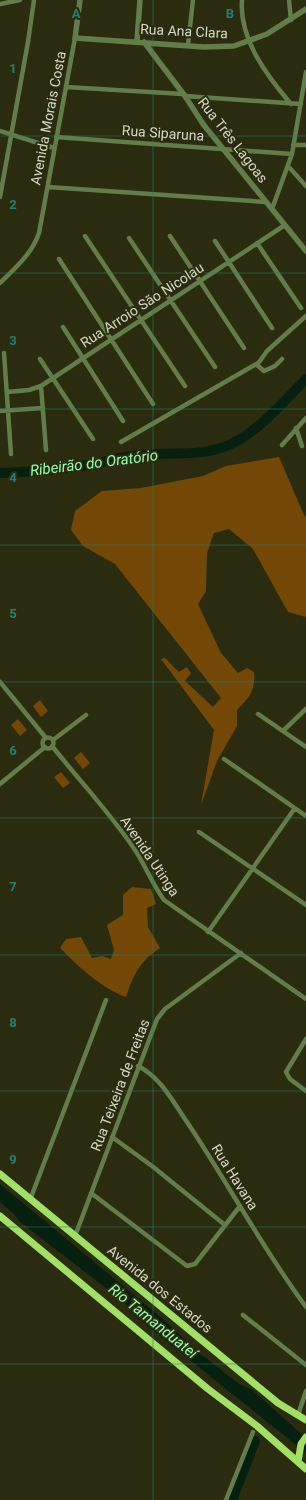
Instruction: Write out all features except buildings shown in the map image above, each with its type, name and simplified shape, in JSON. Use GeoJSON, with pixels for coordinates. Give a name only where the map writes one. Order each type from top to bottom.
{"type":"FeatureCollection","features":[{"type":"Feature","properties":{"kind":"highway","name":"Avenida dos Estados"},"geometry":{"type":"LineString","coordinates":[[0,1174],[278,1403],[306,1420]]}},
{"type":"Feature","properties":{"kind":"highway"},"geometry":{"type":"LineString","coordinates":[[0,1216],[306,1469]]}},
{"type":"Feature","properties":{"kind":"highway"},"geometry":{"type":"LineString","coordinates":[[298,1462],[299,1448],[306,1437]]}},
{"type":"Feature","properties":{"kind":"street"},"geometry":{"type":"LineString","coordinates":[[0,4],[20,0]]}},
{"type":"Feature","properties":{"kind":"street"},"geometry":{"type":"LineString","coordinates":[[0,196],[34,0]]}},
{"type":"Feature","properties":{"kind":"street","name":"Avenida Morais Costa"},"geometry":{"type":"LineString","coordinates":[[0,283],[27,255],[37,239],[75,38],[80,0]]}},
{"type":"Feature","properties":{"kind":"street"},"geometry":{"type":"LineString","coordinates":[[137,41],[140,0]]}},
{"type":"Feature","properties":{"kind":"street"},"geometry":{"type":"LineString","coordinates":[[188,45],[193,0]]}},
{"type":"Feature","properties":{"kind":"street"},"geometry":{"type":"LineString","coordinates":[[242,0],[243,16],[250,41],[267,74],[291,104]]}},
{"type":"Feature","properties":{"kind":"street"},"geometry":{"type":"LineString","coordinates":[[289,0],[291,20]]}},
{"type":"Feature","properties":{"kind":"street","name":"Rua Ana Clara"},"geometry":{"type":"LineString","coordinates":[[75,38],[225,47],[250,41],[276,30],[306,9]]}},
{"type":"Feature","properties":{"kind":"street","name":"Rua Três Lagoas"},"geometry":{"type":"LineString","coordinates":[[144,42],[184,95],[203,124],[306,250]]}},
{"type":"Feature","properties":{"kind":"street"},"geometry":{"type":"LineString","coordinates":[[272,209],[292,154],[306,72]]}},
{"type":"Feature","properties":{"kind":"street"},"geometry":{"type":"LineString","coordinates":[[66,87],[301,104]]}},
{"type":"Feature","properties":{"kind":"street"},"geometry":{"type":"LineString","coordinates":[[0,131],[54,148]]}},
{"type":"Feature","properties":{"kind":"street","name":"Rua Siparuna"},"geometry":{"type":"LineString","coordinates":[[56,137],[292,154]]}},
{"type":"Feature","properties":{"kind":"street"},"geometry":{"type":"LineString","coordinates":[[294,145],[306,145]]}},
{"type":"Feature","properties":{"kind":"street"},"geometry":{"type":"LineString","coordinates":[[288,166],[306,186]]}},
{"type":"Feature","properties":{"kind":"street"},"geometry":{"type":"LineString","coordinates":[[48,186],[266,202]]}},
{"type":"Feature","properties":{"kind":"street","name":"Rua Arroio São Nicolau"},"geometry":{"type":"LineString","coordinates":[[7,392],[29,390],[41,386],[110,338],[285,225]]}},
{"type":"Feature","properties":{"kind":"street"},"geometry":{"type":"LineString","coordinates":[[85,236],[185,386]]}},
{"type":"Feature","properties":{"kind":"street"},"geometry":{"type":"LineString","coordinates":[[170,236],[244,348]]}},
{"type":"Feature","properties":{"kind":"street"},"geometry":{"type":"LineString","coordinates":[[129,238],[214,367]]}},
{"type":"Feature","properties":{"kind":"street"},"geometry":{"type":"LineString","coordinates":[[215,241],[272,328]]}},
{"type":"Feature","properties":{"kind":"street"},"geometry":{"type":"LineString","coordinates":[[257,243],[301,308]]}},
{"type":"Feature","properties":{"kind":"street"},"geometry":{"type":"LineString","coordinates":[[59,259],[153,404]]}},
{"type":"Feature","properties":{"kind":"street"},"geometry":{"type":"LineString","coordinates":[[121,442],[258,363],[267,352],[306,316]]}},
{"type":"Feature","properties":{"kind":"street"},"geometry":{"type":"LineString","coordinates":[[63,327],[123,421]]}},
{"type":"Feature","properties":{"kind":"street"},"geometry":{"type":"LineString","coordinates":[[4,353],[11,454]]}},
{"type":"Feature","properties":{"kind":"street"},"geometry":{"type":"LineString","coordinates":[[40,359],[93,439]]}},
{"type":"Feature","properties":{"kind":"street"},"geometry":{"type":"LineString","coordinates":[[258,363],[257,365],[264,371],[275,366],[282,359]]}},
{"type":"Feature","properties":{"kind":"street"},"geometry":{"type":"LineString","coordinates":[[41,386],[46,450]]}},
{"type":"Feature","properties":{"kind":"street"},"geometry":{"type":"LineString","coordinates":[[0,411],[42,408]]}},
{"type":"Feature","properties":{"kind":"street"},"geometry":{"type":"LineString","coordinates":[[282,445],[306,418]]}},
{"type":"Feature","properties":{"kind":"street"},"geometry":{"type":"LineString","coordinates":[[296,428],[302,446]]}},
{"type":"Feature","properties":{"kind":"street"},"geometry":{"type":"LineString","coordinates":[[0,682],[46,738],[51,738],[53,740]]}},
{"type":"Feature","properties":{"kind":"street"},"geometry":{"type":"LineString","coordinates":[[283,731],[306,709]]}},
{"type":"Feature","properties":{"kind":"street"},"geometry":{"type":"LineString","coordinates":[[258,714],[306,747]]}},
{"type":"Feature","properties":{"kind":"street"},"geometry":{"type":"LineString","coordinates":[[0,784],[45,747],[52,746],[53,740],[86,715]]}},
{"type":"Feature","properties":{"kind":"street"},"geometry":{"type":"LineString","coordinates":[[45,747],[43,742],[46,738]]}},
{"type":"Feature","properties":{"kind":"street","name":"Avenida Utinga"},"geometry":{"type":"LineString","coordinates":[[52,746],[124,834],[139,856],[164,900],[306,999]]}},
{"type":"Feature","properties":{"kind":"street"},"geometry":{"type":"LineString","coordinates":[[224,760],[306,816]]}},
{"type":"Feature","properties":{"kind":"street"},"geometry":{"type":"LineString","coordinates":[[208,932],[295,808]]}},
{"type":"Feature","properties":{"kind":"street"},"geometry":{"type":"LineString","coordinates":[[199,832],[306,905]]}},
{"type":"Feature","properties":{"kind":"street","name":"Rua Teixeira de Freitas"},"geometry":{"type":"LineString","coordinates":[[75,1236],[157,1019],[160,1014],[240,953]]}},
{"type":"Feature","properties":{"kind":"street"},"geometry":{"type":"LineString","coordinates":[[30,1200],[106,1000]]}},
{"type":"Feature","properties":{"kind":"street"},"geometry":{"type":"LineString","coordinates":[[306,1039],[287,1069],[288,1077],[306,1091]]}},
{"type":"Feature","properties":{"kind":"street","name":"Rua Havana"},"geometry":{"type":"LineString","coordinates":[[138,1066],[149,1072],[162,1086],[306,1308]]}},
{"type":"Feature","properties":{"kind":"street"},"geometry":{"type":"LineString","coordinates":[[112,1137],[225,1226]]}},
{"type":"Feature","properties":{"kind":"street"},"geometry":{"type":"LineString","coordinates":[[91,1193],[185,1265],[190,1266],[195,1264],[240,1206]]}},
{"type":"Feature","properties":{"kind":"street"},"geometry":{"type":"LineString","coordinates":[[243,1315],[306,1365]]}},
{"type":"Feature","properties":{"kind":"street"},"geometry":{"type":"LineString","coordinates":[[298,1415],[306,1391]]}},
{"type":"Feature","properties":{"kind":"street"},"geometry":{"type":"LineString","coordinates":[[226,1500],[253,1432]]}},
{"type":"Feature","properties":{"kind":"shaded area"},"geometry":{"type":"Polygon","coordinates":[[[279,457],[306,517],[306,617],[288,612],[253,549],[229,529],[214,533],[207,553],[206,591],[198,604],[221,653],[238,673],[247,668],[254,672],[254,684],[251,693],[237,710],[237,726],[217,761],[201,805],[214,730],[161,659],[165,658],[179,672],[187,667],[191,673],[185,681],[213,707],[221,698],[115,564],[83,546],[71,530],[75,511],[102,491],[141,488],[203,476],[226,466],[279,457]]]}},
{"type":"Feature","properties":{"kind":"shaded area"},"geometry":{"type":"Polygon","coordinates":[[[40,700],[48,711],[41,717],[33,706],[40,700]]]}},
{"type":"Feature","properties":{"kind":"shaded area"},"geometry":{"type":"Polygon","coordinates":[[[18,719],[27,730],[20,736],[11,725],[18,719]]]}},
{"type":"Feature","properties":{"kind":"shaded area"},"geometry":{"type":"Polygon","coordinates":[[[81,752],[90,763],[83,769],[74,758],[81,752]]]}},
{"type":"Feature","properties":{"kind":"shaded area"},"geometry":{"type":"Polygon","coordinates":[[[61,772],[70,783],[63,788],[54,777],[61,772]]]}},
{"type":"Feature","properties":{"kind":"shaded area"},"geometry":{"type":"Polygon","coordinates":[[[132,887],[151,889],[156,904],[147,908],[148,927],[160,948],[147,958],[138,969],[126,997],[99,983],[60,948],[66,939],[81,937],[92,958],[102,956],[111,959],[114,950],[107,925],[123,915],[123,895],[132,887]]]}},
{"type":"Feature","properties":{"kind":"water","name":"Rio Tamanduateí"},"geometry":{"type":"Polygon","coordinates":[[[0,1184],[163,1319],[197,1351],[239,1384],[252,1390],[306,1438],[306,1453],[135,1316],[124,1302],[19,1221],[14,1214],[0,1202],[0,1184]]]}},
{"type":"Feature","properties":{"kind":"waterway","name":"Ribeirão do Oratório"},"geometry":{"type":"LineString","coordinates":[[0,473],[55,469],[153,454],[198,453],[220,448],[231,444],[252,431],[271,415],[306,379]]}},
{"type":"Feature","properties":{"kind":"waterway"},"geometry":{"type":"LineString","coordinates":[[232,1500],[255,1441]]}}]}
